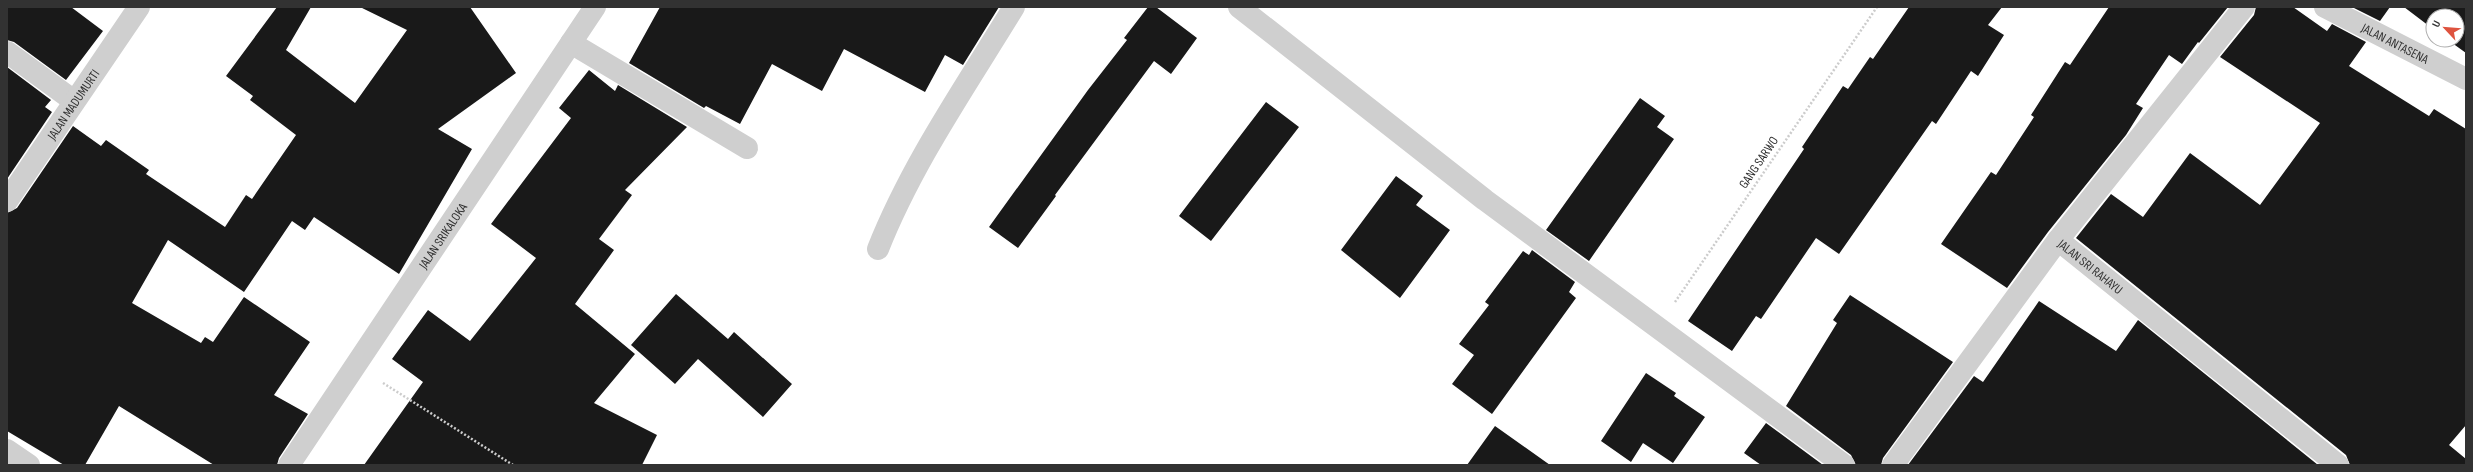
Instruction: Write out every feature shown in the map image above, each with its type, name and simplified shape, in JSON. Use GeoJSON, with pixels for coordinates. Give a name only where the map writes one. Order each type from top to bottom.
{"type":"FeatureCollection","features":[{"type":"Feature","properties":{"kind":"street","name":"JALAN MADUMURTI"},"geometry":{"type":"LineString","coordinates":[[7,201],[139,7]]}},
{"type":"Feature","properties":{"kind":"street","name":"JALAN SRIKALOKA"},"geometry":{"type":"LineString","coordinates":[[289,465],[595,7]]}},
{"type":"Feature","properties":{"kind":"street"},"geometry":{"type":"LineString","coordinates":[[878,249],[899,199],[1014,7]]}},
{"type":"Feature","properties":{"kind":"street"},"geometry":{"type":"LineString","coordinates":[[1239,7],[1484,200],[1657,329],[1844,465]]}},
{"type":"Feature","properties":{"kind":"street","name":"JALAN SRI RAHAYU"},"geometry":{"type":"LineString","coordinates":[[2244,7],[2058,240],[2338,465]]}},
{"type":"Feature","properties":{"kind":"street","name":"JALAN ANTASENA"},"geometry":{"type":"LineString","coordinates":[[2325,7],[2466,79]]}},
{"type":"Feature","properties":{"kind":"street"},"geometry":{"type":"LineString","coordinates":[[571,43],[747,148]]}},
{"type":"Feature","properties":{"kind":"street"},"geometry":{"type":"LineString","coordinates":[[7,52],[74,101]]}},
{"type":"Feature","properties":{"kind":"street"},"geometry":{"type":"LineString","coordinates":[[1893,465],[2058,240]]}},
{"type":"Feature","properties":{"kind":"street"},"geometry":{"type":"LineString","coordinates":[[7,450],[29,465]]}},
{"type":"Feature","properties":{"kind":"path","name":"GANG SARWO"},"geometry":{"type":"LineString","coordinates":[[1657,329],[1876,7]]}},
{"type":"Feature","properties":{"kind":"path"},"geometry":{"type":"LineString","coordinates":[[356,365],[513,465]]}},
{"type":"Feature","properties":{"kind":"building"},"geometry":{"type":"Polygon","coordinates":[[[7,7],[71,7],[103,31],[66,80],[14,42],[7,40],[7,7]]]}},
{"type":"Feature","properties":{"kind":"building"},"geometry":{"type":"Polygon","coordinates":[[[277,7],[311,7],[286,50],[355,103],[407,30],[360,7],[470,7],[516,73],[438,129],[472,149],[399,274],[314,217],[305,230],[292,221],[244,292],[168,240],[132,303],[201,343],[205,337],[213,342],[244,297],[310,342],[274,395],[308,414],[279,458],[277,465],[214,465],[119,406],[85,465],[64,465],[7,431],[7,213],[17,208],[73,126],[101,146],[106,140],[149,170],[146,174],[225,227],[246,195],[252,199],[296,135],[250,100],[253,96],[226,76],[277,7]]]}},
{"type":"Feature","properties":{"kind":"building"},"geometry":{"type":"Polygon","coordinates":[[[660,7],[999,7],[963,65],[945,55],[925,92],[844,49],[822,91],[772,64],[740,124],[706,106],[704,108],[629,63],[660,7]]]}},
{"type":"Feature","properties":{"kind":"building"},"geometry":{"type":"Polygon","coordinates":[[[1148,7],[1156,7],[1197,38],[1171,74],[1154,61],[1055,195],[1056,196],[1018,248],[989,227],[1088,90],[1127,40],[1124,38],[1148,7]]]}},
{"type":"Feature","properties":{"kind":"building"},"geometry":{"type":"Polygon","coordinates":[[[1909,7],[2002,7],[1988,25],[2004,35],[1978,76],[1971,71],[1936,124],[1932,121],[1839,254],[1816,238],[1761,319],[1756,316],[1732,351],[1688,321],[1804,149],[1802,147],[1843,86],[1848,89],[1870,57],[1873,59],[1909,7]]]}},
{"type":"Feature","properties":{"kind":"building"},"geometry":{"type":"Polygon","coordinates":[[[2109,7],[2228,7],[2199,43],[2198,42],[2182,64],[2169,55],[2136,104],[2143,108],[2126,135],[2048,232],[2007,288],[1941,244],[1991,172],[1996,175],[2034,117],[2031,115],[2065,62],[2070,65],[2109,7]]]}},
{"type":"Feature","properties":{"kind":"building"},"geometry":{"type":"Polygon","coordinates":[[[2256,7],[2293,7],[2327,31],[2332,24],[2366,42],[2349,66],[2429,116],[2434,109],[2466,129],[2466,425],[2449,445],[2466,459],[2466,465],[2350,465],[2346,455],[2076,238],[2111,194],[2143,217],[2190,153],[2260,205],[2320,123],[2220,57],[2254,15],[2256,7]]]}},
{"type":"Feature","properties":{"kind":"building"},"geometry":{"type":"Polygon","coordinates":[[[2352,7],[2390,7],[2380,21],[2352,7]]]}},
{"type":"Feature","properties":{"kind":"building"},"geometry":{"type":"Polygon","coordinates":[[[2404,7],[2466,7],[2466,53],[2459,48],[2465,48],[2465,8],[2425,8],[2425,23],[2404,7]]]}},
{"type":"Feature","properties":{"kind":"building"},"geometry":{"type":"Polygon","coordinates":[[[7,67],[51,100],[45,107],[52,112],[7,179],[7,67]]]}},
{"type":"Feature","properties":{"kind":"building"},"geometry":{"type":"Polygon","coordinates":[[[589,70],[615,91],[618,85],[687,127],[625,190],[632,195],[599,239],[614,250],[575,304],[635,354],[594,403],[657,435],[642,465],[364,465],[423,382],[392,359],[428,310],[470,341],[536,258],[491,224],[571,118],[559,108],[589,70]]]}},
{"type":"Feature","properties":{"kind":"building"},"geometry":{"type":"Polygon","coordinates":[[[1640,98],[1665,116],[1657,127],[1674,139],[1589,261],[1546,230],[1640,98]]]}},
{"type":"Feature","properties":{"kind":"building"},"geometry":{"type":"Polygon","coordinates":[[[1266,102],[1299,127],[1211,241],[1179,216],[1266,102]]]}},
{"type":"Feature","properties":{"kind":"building"},"geometry":{"type":"Polygon","coordinates":[[[1396,176],[1423,196],[1416,205],[1450,230],[1400,298],[1341,250],[1396,176]]]}},
{"type":"Feature","properties":{"kind":"building"},"geometry":{"type":"Polygon","coordinates":[[[1532,250],[1575,282],[1569,292],[1576,298],[1492,414],[1452,384],[1474,355],[1459,344],[1489,305],[1485,302],[1523,251],[1529,255],[1532,250]]]}},
{"type":"Feature","properties":{"kind":"building"},"geometry":{"type":"Polygon","coordinates":[[[676,294],[728,339],[734,332],[792,384],[763,417],[698,359],[675,384],[631,345],[676,294]]]}},
{"type":"Feature","properties":{"kind":"building"},"geometry":{"type":"Polygon","coordinates":[[[1850,295],[1953,362],[1883,458],[1881,465],[1856,465],[1851,455],[1786,406],[1837,323],[1833,320],[1850,295]]]}},
{"type":"Feature","properties":{"kind":"building"},"geometry":{"type":"Polygon","coordinates":[[[2039,301],[2116,351],[2138,320],[2318,465],[1908,465],[1974,376],[1983,382],[2039,301]]]}},
{"type":"Feature","properties":{"kind":"building"},"geometry":{"type":"Polygon","coordinates":[[[1646,373],[1676,393],[1674,396],[1705,417],[1673,463],[1643,443],[1631,462],[1601,441],[1646,373]]]}},
{"type":"Feature","properties":{"kind":"building"},"geometry":{"type":"Polygon","coordinates":[[[1766,423],[1823,465],[1761,465],[1744,453],[1766,423]]]}},
{"type":"Feature","properties":{"kind":"building"},"geometry":{"type":"Polygon","coordinates":[[[1495,426],[1550,465],[1467,465],[1495,426]]]}}]}
